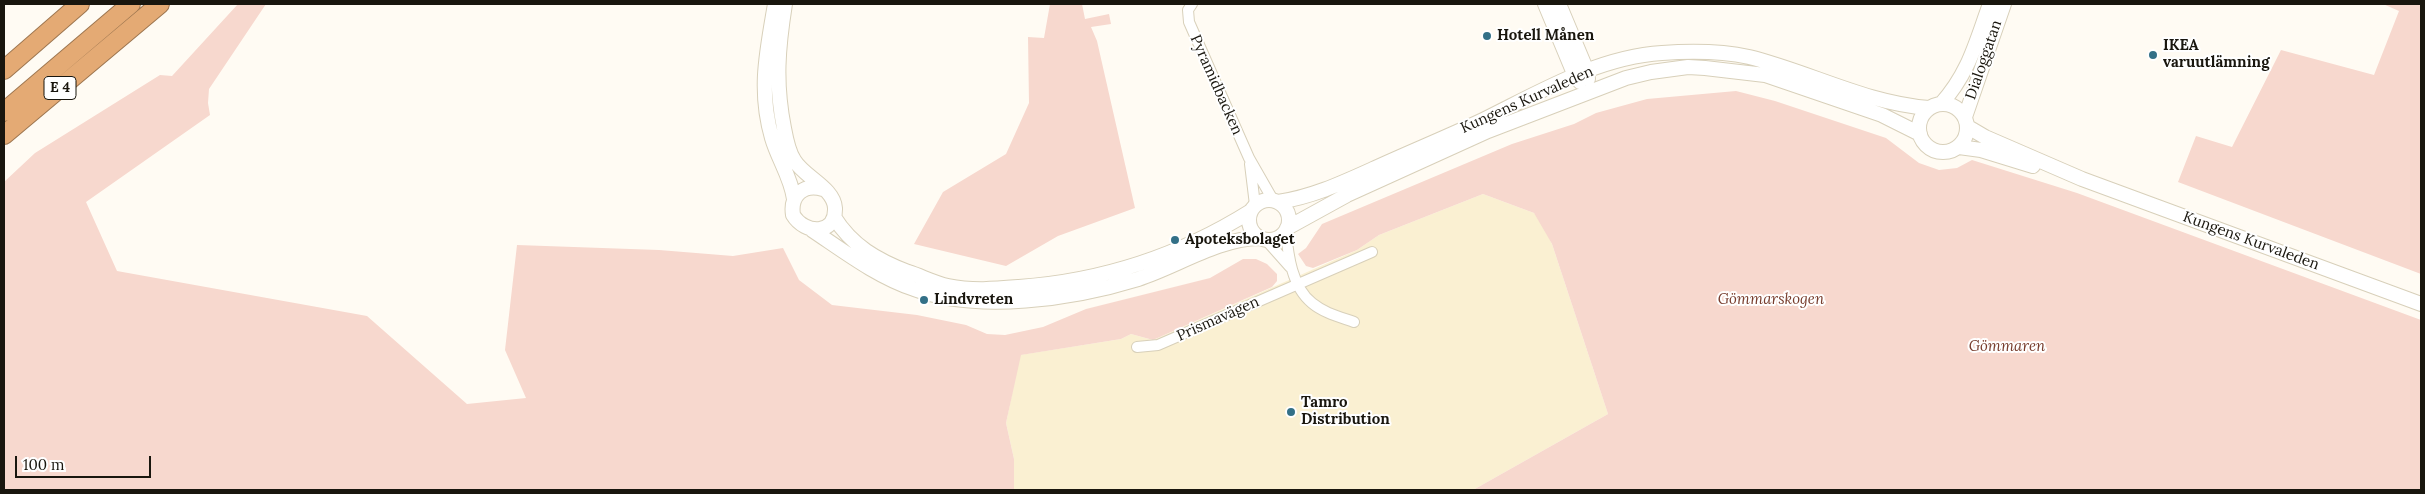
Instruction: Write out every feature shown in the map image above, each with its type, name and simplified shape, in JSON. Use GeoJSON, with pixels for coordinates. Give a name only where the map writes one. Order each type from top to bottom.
{"type":"FeatureCollection","features":[{"type":"Feature","properties":{"kind":"highway"},"geometry":{"type":"LineString","coordinates":[[4,56],[63,4]]}},
{"type":"Feature","properties":{"kind":"highway"},"geometry":{"type":"LineString","coordinates":[[4,70],[80,4]]}},
{"type":"Feature","properties":{"kind":"highway"},"geometry":{"type":"LineString","coordinates":[[4,112],[131,4]]}},
{"type":"Feature","properties":{"kind":"highway","name":"E 4"},"geometry":{"type":"LineString","coordinates":[[4,135],[160,4]]}},
{"type":"Feature","properties":{"kind":"highway"},"geometry":{"type":"LineString","coordinates":[[117,42],[170,4]]}},
{"type":"Feature","properties":{"kind":"street"},"geometry":{"type":"LineString","coordinates":[[775,4],[764,70],[764,106],[775,149],[789,180],[794,199],[793,215],[797,222],[857,261],[913,289],[947,299],[982,302],[1033,299],[1086,292],[1138,279],[1237,240],[1278,238],[1287,230]]}},
{"type":"Feature","properties":{"kind":"street"},"geometry":{"type":"LineString","coordinates":[[785,4],[778,45],[777,74],[782,118],[788,144],[794,160],[804,173],[833,199],[835,208],[834,217],[826,226],[812,230]]}},
{"type":"Feature","properties":{"kind":"street"},"geometry":{"type":"LineString","coordinates":[[1545,4],[1589,92]]}},
{"type":"Feature","properties":{"kind":"street"},"geometry":{"type":"LineString","coordinates":[[1559,4],[1581,73]]}},
{"type":"Feature","properties":{"kind":"street","name":"Dialoggatan"},"geometry":{"type":"LineString","coordinates":[[1935,106],[1957,86],[1966,70],[1990,4]]}},
{"type":"Feature","properties":{"kind":"street","name":"Dialoggatan"},"geometry":{"type":"LineString","coordinates":[[1966,122],[2004,4]]}},
{"type":"Feature","properties":{"kind":"street","name":"Pyramidbacken"},"geometry":{"type":"LineString","coordinates":[[1190,7],[1188,22],[1249,158],[1275,201]]}},
{"type":"Feature","properties":{"kind":"street","name":"Kungens Kurvaleden"},"geometry":{"type":"LineString","coordinates":[[1275,201],[1310,196],[1457,132],[1581,73],[1624,58],[1681,52],[1716,52],[1767,62],[1881,101],[1935,106]]}},
{"type":"Feature","properties":{"kind":"street","name":"Kungens Kurvaleden"},"geometry":{"type":"LineString","coordinates":[[1287,230],[1347,195],[1514,121],[1626,78],[1669,70],[1696,68],[1746,71],[1784,81],[1882,115],[1920,134]]}},
{"type":"Feature","properties":{"kind":"street"},"geometry":{"type":"LineString","coordinates":[[1935,106],[1955,107],[1966,122],[1967,134],[1959,147],[1944,153],[1936,152],[1923,142],[1920,134],[1920,120],[1935,106]]}},
{"type":"Feature","properties":{"kind":"street","name":"Kungens Kurvaleden"},"geometry":{"type":"LineString","coordinates":[[1966,122],[1985,137],[2082,178],[2421,304]]}},
{"type":"Feature","properties":{"kind":"street","name":"Kungens Kurvaleden"},"geometry":{"type":"LineString","coordinates":[[1959,147],[1981,150],[2048,171],[2082,178]]}},
{"type":"Feature","properties":{"kind":"street","name":"Pyramidbacken"},"geometry":{"type":"LineString","coordinates":[[1249,158],[1253,208]]}},
{"type":"Feature","properties":{"kind":"street"},"geometry":{"type":"LineString","coordinates":[[794,199],[803,189],[810,187],[823,189]]}},
{"type":"Feature","properties":{"kind":"street"},"geometry":{"type":"LineString","coordinates":[[834,217],[844,233],[865,252],[892,266],[946,286],[983,290],[1034,286],[1088,278],[1137,265],[1220,230],[1267,199],[1275,201],[1287,212],[1290,266]]}},
{"type":"Feature","properties":{"kind":"street"},"geometry":{"type":"LineString","coordinates":[[1253,208],[1249,224],[1251,231],[1263,239],[1290,266],[1310,302],[1326,312],[1354,322]]}},
{"type":"Feature","properties":{"kind":"street","name":"Prismavägen"},"geometry":{"type":"LineString","coordinates":[[1137,347],[1158,345],[1372,252]]}},
{"type":"Feature","properties":{"kind":"shaded area"},"geometry":{"type":"Polygon","coordinates":[[[1483,194],[1534,213],[1540,219],[1552,244],[1608,414],[1473,490],[1014,490],[1014,459],[1006,423],[1020,355],[1121,339],[1131,334],[1153,340],[1357,250],[1379,235],[1483,194]]]}},
{"type":"Feature","properties":{"kind":"green space"},"geometry":{"type":"Polygon","coordinates":[[[238,4],[266,4],[209,89],[208,103],[210,115],[86,202],[117,271],[367,316],[467,404],[526,398],[505,350],[517,245],[659,250],[733,256],[783,248],[799,280],[832,305],[917,315],[966,325],[987,334],[1005,335],[1043,327],[1086,309],[1210,278],[1243,259],[1256,259],[1267,264],[1277,274],[1277,281],[1272,287],[1153,340],[1131,334],[1121,339],[1021,355],[1006,423],[1014,459],[1014,490],[4,490],[4,182],[35,153],[160,75],[172,76],[238,4]]]}},
{"type":"Feature","properties":{"kind":"green space"},"geometry":{"type":"Polygon","coordinates":[[[1050,4],[1082,4],[1085,19],[1109,14],[1111,24],[1091,27],[1097,41],[1135,208],[1058,236],[1006,266],[914,244],[943,192],[1006,154],[1029,103],[1028,37],[1044,38],[1050,4]]]}},
{"type":"Feature","properties":{"kind":"green space"},"geometry":{"type":"Polygon","coordinates":[[[2383,4],[2421,4],[2421,274],[2178,182],[2196,136],[2232,147],[2281,50],[2374,75],[2399,11],[2383,4]]]}},
{"type":"Feature","properties":{"kind":"green space","name":"Gömmarskogen"},"geometry":{"type":"Polygon","coordinates":[[[1736,91],[1775,101],[1886,138],[1919,163],[1939,170],[1957,168],[1972,160],[2077,193],[2421,320],[2421,490],[1473,490],[1608,414],[1552,244],[1534,213],[1483,194],[1379,235],[1357,250],[1313,268],[1306,266],[1298,254],[1306,248],[1322,224],[1512,144],[1574,124],[1596,113],[1647,99],[1736,91]]]}},
{"type":"Feature","properties":{"kind":"place","name":"Hotell Månen"},"geometry":{"type":"Point","coordinates":[1487,36]}},
{"type":"Feature","properties":{"kind":"place","name":"IKEA varuutlämning"},"geometry":{"type":"Point","coordinates":[2153,55]}},
{"type":"Feature","properties":{"kind":"place","name":"Apoteksbolaget"},"geometry":{"type":"Point","coordinates":[1175,240]}},
{"type":"Feature","properties":{"kind":"place","name":"Lindvreten"},"geometry":{"type":"Point","coordinates":[924,300]}},
{"type":"Feature","properties":{"kind":"place","name":"Tamro Distribution"},"geometry":{"type":"Point","coordinates":[1291,412]}},
{"type":"Feature","properties":{"kind":"park label","name":"Gömmaren"},"geometry":{"type":"Point","coordinates":[2007,347]}}]}
